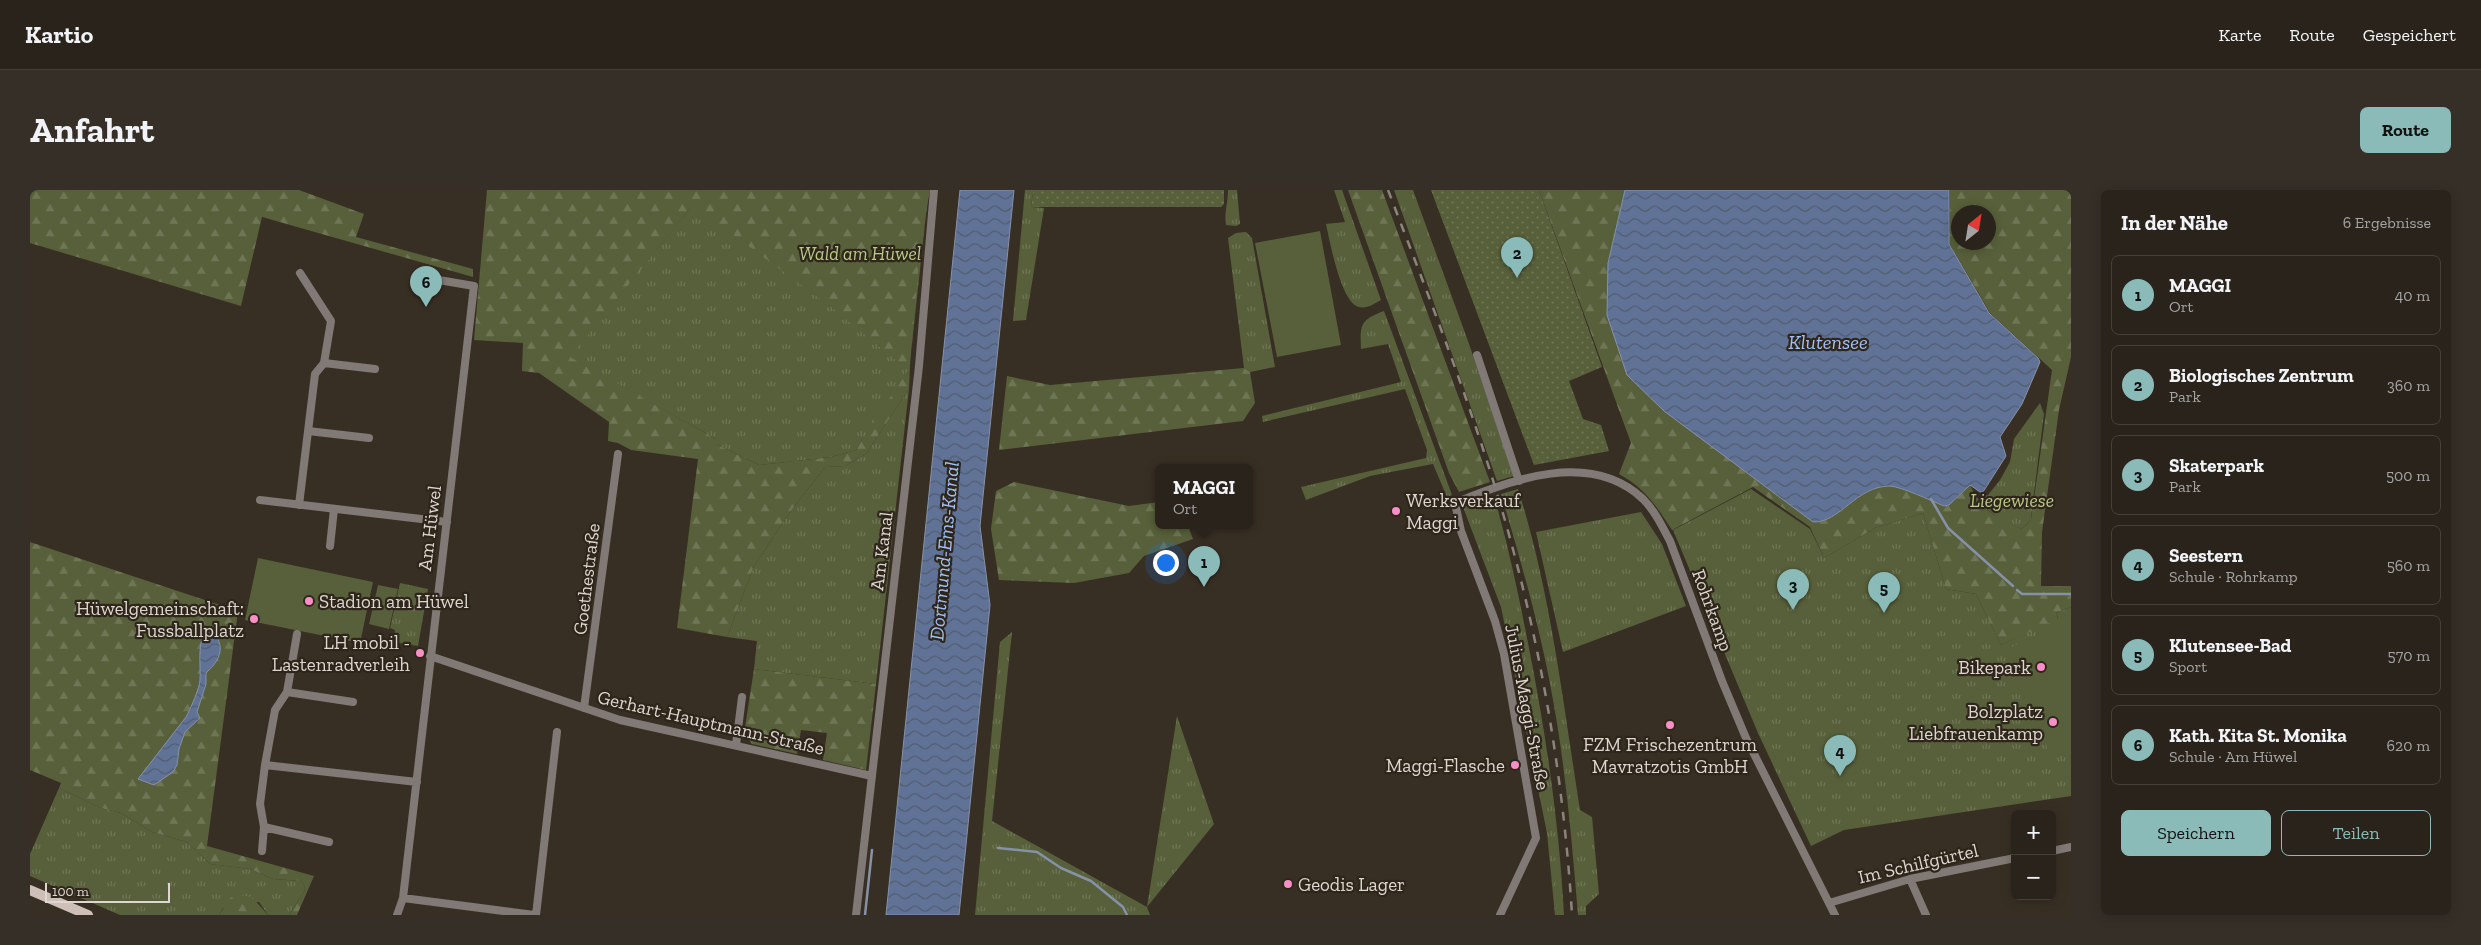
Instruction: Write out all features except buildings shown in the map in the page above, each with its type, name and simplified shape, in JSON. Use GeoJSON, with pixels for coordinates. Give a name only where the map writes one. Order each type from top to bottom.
{"type":"FeatureCollection","features":[{"type":"Feature","properties":{"kind":"main road"},"geometry":{"type":"LineString","coordinates":[[30,890],[88,915]]}},
{"type":"Feature","properties":{"kind":"street","name":"Am Kanal"},"geometry":{"type":"LineString","coordinates":[[856,915],[919,366],[934,190]]}},
{"type":"Feature","properties":{"kind":"street"},"geometry":{"type":"LineString","coordinates":[[299,505],[315,374],[324,363],[331,321],[300,273]]}},
{"type":"Feature","properties":{"kind":"street","name":"Am Hüwel"},"geometry":{"type":"LineString","coordinates":[[397,915],[404,898],[430,656],[474,286],[421,277]]}},
{"type":"Feature","properties":{"kind":"street"},"geometry":{"type":"LineString","coordinates":[[1477,355],[1519,481]]}},
{"type":"Feature","properties":{"kind":"street"},"geometry":{"type":"LineString","coordinates":[[324,363],[375,369]]}},
{"type":"Feature","properties":{"kind":"street"},"geometry":{"type":"LineString","coordinates":[[308,431],[369,438]]}},
{"type":"Feature","properties":{"kind":"street","name":"Goethestraße"},"geometry":{"type":"LineString","coordinates":[[584,708],[618,454]]}},
{"type":"Feature","properties":{"kind":"street","name":"Rohrkamp"},"geometry":{"type":"LineString","coordinates":[[1455,502],[1519,481],[1557,473],[1581,472],[1612,479],[1643,500],[1659,520],[1670,541],[1722,681],[1746,738],[1836,915]]}},
{"type":"Feature","properties":{"kind":"street"},"geometry":{"type":"LineString","coordinates":[[260,500],[446,522]]}},
{"type":"Feature","properties":{"kind":"street","name":"Julius-Maggi-Straße"},"geometry":{"type":"LineString","coordinates":[[1455,502],[1461,531],[1495,620],[1504,654],[1536,838],[1500,915]]}},
{"type":"Feature","properties":{"kind":"street"},"geometry":{"type":"LineString","coordinates":[[330,546],[334,509]]}},
{"type":"Feature","properties":{"kind":"street"},"geometry":{"type":"LineString","coordinates":[[262,851],[264,827],[260,804],[265,765],[275,710],[287,692],[297,634]]}},
{"type":"Feature","properties":{"kind":"street","name":"Gerhart-Hauptmann-Straße"},"geometry":{"type":"LineString","coordinates":[[430,656],[620,720],[872,776]]}},
{"type":"Feature","properties":{"kind":"street"},"geometry":{"type":"LineString","coordinates":[[287,692],[354,702]]}},
{"type":"Feature","properties":{"kind":"street"},"geometry":{"type":"LineString","coordinates":[[736,745],[742,697]]}},
{"type":"Feature","properties":{"kind":"street"},"geometry":{"type":"LineString","coordinates":[[404,898],[535,915],[557,732]]}},
{"type":"Feature","properties":{"kind":"street"},"geometry":{"type":"LineString","coordinates":[[265,765],[417,782]]}},
{"type":"Feature","properties":{"kind":"street"},"geometry":{"type":"LineString","coordinates":[[264,827],[330,842]]}},
{"type":"Feature","properties":{"kind":"street"},"geometry":{"type":"LineString","coordinates":[[2056,850],[2071,847]]}},
{"type":"Feature","properties":{"kind":"street","name":"Im Schilfgürtel"},"geometry":{"type":"LineString","coordinates":[[1829,902],[1910,879],[2011,859]]}},
{"type":"Feature","properties":{"kind":"street"},"geometry":{"type":"LineString","coordinates":[[1910,879],[1926,915]]}},
{"type":"Feature","properties":{"kind":"green space"},"geometry":{"type":"Polygon","coordinates":[[[30,190],[299,190],[364,214],[356,237],[473,269],[473,277],[262,217],[241,306],[30,243],[30,190]]]}},
{"type":"Feature","properties":{"kind":"green space","name":"Wald am Hüwel"},"geometry":{"type":"Polygon","coordinates":[[[487,190],[930,190],[920,248],[911,343],[909,389],[866,454],[845,466],[825,467],[790,512],[754,566],[727,637],[677,628],[698,459],[631,450],[618,443],[608,441],[609,422],[539,373],[522,371],[523,343],[474,340],[487,190]],[[693,205],[570,357],[716,439],[716,444],[759,465],[831,457],[856,450],[908,370],[831,307],[693,205]]]}},
{"type":"Feature","properties":{"kind":"green space","name":"Wald am Hüwel"},"geometry":{"type":"Polygon","coordinates":[[[672,190],[927,205],[909,371],[856,450],[831,457],[759,465],[716,444],[716,439],[569,357],[692,206],[672,190]]]}},
{"type":"Feature","properties":{"kind":"green space"},"geometry":{"type":"Polygon","coordinates":[[[1025,190],[1033,190],[1031,207],[1044,208],[1026,320],[1013,321],[1025,190]]]}},
{"type":"Feature","properties":{"kind":"green space"},"geometry":{"type":"Polygon","coordinates":[[[1033,190],[1224,190],[1224,204],[1221,207],[1031,207],[1033,190]]]}},
{"type":"Feature","properties":{"kind":"green space"},"geometry":{"type":"Polygon","coordinates":[[[1228,190],[1237,190],[1240,224],[1236,226],[1226,225],[1225,216],[1228,190]]]}},
{"type":"Feature","properties":{"kind":"green space"},"geometry":{"type":"Polygon","coordinates":[[[1334,190],[1342,190],[1381,300],[1368,307],[1359,307],[1353,303],[1347,295],[1337,271],[1326,224],[1345,222],[1334,190]]]}},
{"type":"Feature","properties":{"kind":"green space"},"geometry":{"type":"Polygon","coordinates":[[[1348,190],[1382,190],[1490,482],[1459,492],[1449,473],[1348,190]]]}},
{"type":"Feature","properties":{"kind":"green space"},"geometry":{"type":"Polygon","coordinates":[[[1394,190],[1413,190],[1468,341],[1514,476],[1497,481],[1394,190]]]}},
{"type":"Feature","properties":{"kind":"green space"},"geometry":{"type":"Polygon","coordinates":[[[1431,190],[1539,190],[1602,367],[1569,381],[1583,419],[1601,425],[1609,451],[1534,465],[1431,190]]]}},
{"type":"Feature","properties":{"kind":"green space"},"geometry":{"type":"Polygon","coordinates":[[[1539,190],[1625,190],[1608,263],[1746,472],[1813,522],[1823,521],[1832,517],[1867,492],[1878,488],[1895,487],[1945,506],[1949,505],[1970,485],[1979,500],[1991,513],[2022,529],[2031,520],[2052,370],[1990,313],[1953,250],[1996,250],[1996,205],[1951,205],[1951,246],[1949,243],[1950,190],[2071,190],[2071,357],[2059,410],[2042,532],[2041,586],[2071,586],[2071,607],[2056,613],[2058,619],[2001,645],[1976,594],[1946,589],[1923,513],[1875,528],[1824,558],[1810,527],[1753,487],[1672,530],[1643,492],[1619,474],[1631,443],[1539,190]]]}},
{"type":"Feature","properties":{"kind":"green space"},"geometry":{"type":"Polygon","coordinates":[[[1320,231],[1341,345],[1277,357],[1255,243],[1320,231]]]}},
{"type":"Feature","properties":{"kind":"green space"},"geometry":{"type":"Polygon","coordinates":[[[1246,232],[1252,238],[1275,367],[1250,372],[1244,368],[1228,238],[1236,233],[1246,232]]]}},
{"type":"Feature","properties":{"kind":"green space"},"geometry":{"type":"Polygon","coordinates":[[[1384,311],[1452,495],[1447,497],[1433,464],[1370,476],[1306,500],[1301,487],[1426,458],[1427,450],[1405,389],[1263,422],[1262,416],[1401,382],[1388,344],[1361,349],[1363,324],[1370,317],[1384,311]]]}},
{"type":"Feature","properties":{"kind":"green space"},"geometry":{"type":"Polygon","coordinates":[[[1244,368],[1250,372],[1255,403],[1243,421],[999,450],[1007,376],[1050,385],[1244,368]]]}},
{"type":"Feature","properties":{"kind":"green space"},"geometry":{"type":"Polygon","coordinates":[[[909,389],[876,684],[754,669],[757,641],[727,637],[754,566],[790,512],[825,467],[845,466],[866,454],[909,389]]]}},
{"type":"Feature","properties":{"kind":"green space","name":"Liegewiese"},"geometry":{"type":"Polygon","coordinates":[[[2040,403],[2044,414],[2031,520],[2022,529],[2002,522],[1976,499],[1988,495],[2000,480],[2010,462],[2014,439],[2040,403]]]}},
{"type":"Feature","properties":{"kind":"green space"},"geometry":{"type":"Polygon","coordinates":[[[1014,482],[1129,506],[1155,503],[1155,529],[1189,529],[1193,539],[1144,556],[1129,573],[1074,583],[999,580],[991,529],[996,491],[1014,482]]]}},
{"type":"Feature","properties":{"kind":"green space"},"geometry":{"type":"Polygon","coordinates":[[[2008,484],[2019,490],[2009,509],[1998,504],[2008,484]]]}},
{"type":"Feature","properties":{"kind":"green space"},"geometry":{"type":"Polygon","coordinates":[[[1518,489],[1548,608],[1580,810],[1592,817],[1599,894],[1586,906],[1586,915],[1578,915],[1565,780],[1558,727],[1543,648],[1501,494],[1518,489]]]}},
{"type":"Feature","properties":{"kind":"green space"},"geometry":{"type":"Polygon","coordinates":[[[1751,489],[1810,529],[1824,558],[1875,528],[1923,513],[1946,589],[1976,594],[2001,645],[2058,618],[2056,613],[2071,607],[2071,796],[1844,830],[1811,846],[1758,733],[1673,530],[1751,489]]]}},
{"type":"Feature","properties":{"kind":"green space"},"geometry":{"type":"Polygon","coordinates":[[[1494,496],[1515,581],[1539,703],[1555,809],[1564,915],[1555,915],[1547,833],[1501,607],[1463,507],[1494,496]]]}},
{"type":"Feature","properties":{"kind":"green space"},"geometry":{"type":"Polygon","coordinates":[[[1641,512],[1662,544],[1686,606],[1563,652],[1536,532],[1641,512]]]}},
{"type":"Feature","properties":{"kind":"green space"},"geometry":{"type":"Polygon","coordinates":[[[30,542],[238,611],[207,846],[314,876],[297,915],[289,915],[304,892],[305,886],[301,881],[273,879],[250,869],[210,864],[187,842],[152,832],[121,813],[101,808],[59,788],[61,783],[30,770],[30,542]]]}},
{"type":"Feature","properties":{"kind":"green space","name":"Stadion am Hüwel"},"geometry":{"type":"Polygon","coordinates":[[[258,558],[373,582],[360,643],[245,620],[258,558]]]}},
{"type":"Feature","properties":{"kind":"green space"},"geometry":{"type":"Polygon","coordinates":[[[400,583],[428,589],[418,646],[393,642],[395,630],[390,628],[400,583]]]}},
{"type":"Feature","properties":{"kind":"green space"},"geometry":{"type":"Polygon","coordinates":[[[378,585],[398,589],[389,629],[369,624],[378,585]]]}},
{"type":"Feature","properties":{"kind":"green space","name":"Bikepark"},"geometry":{"type":"Polygon","coordinates":[[[2071,619],[2071,741],[2049,751],[2003,651],[2071,619]]]}},
{"type":"Feature","properties":{"kind":"green space"},"geometry":{"type":"Polygon","coordinates":[[[1012,632],[992,821],[1147,907],[1150,915],[975,915],[1000,642],[1012,632]]]}},
{"type":"Feature","properties":{"kind":"green space"},"geometry":{"type":"Polygon","coordinates":[[[754,669],[876,684],[866,770],[823,760],[827,733],[801,730],[797,754],[752,744],[744,734],[754,669]]]}},
{"type":"Feature","properties":{"kind":"green space"},"geometry":{"type":"Polygon","coordinates":[[[1177,716],[1214,824],[1147,907],[1177,716]]]}},
{"type":"Feature","properties":{"kind":"green space"},"geometry":{"type":"Polygon","coordinates":[[[59,788],[101,808],[121,813],[152,832],[187,842],[210,864],[250,869],[273,879],[301,881],[305,886],[304,892],[289,915],[268,915],[259,902],[223,908],[219,915],[120,915],[30,876],[30,854],[59,788]]]}},
{"type":"Feature","properties":{"kind":"green space"},"geometry":{"type":"Polygon","coordinates":[[[237,895],[252,897],[268,915],[219,915],[230,898],[237,895]]]}},
{"type":"Feature","properties":{"kind":"water","name":"Dortmund-Ems-Kanal"},"geometry":{"type":"Polygon","coordinates":[[[960,190],[1014,190],[980,526],[990,605],[959,915],[886,915],[960,190]]]}},
{"type":"Feature","properties":{"kind":"water","name":"Klutensee"},"geometry":{"type":"Polygon","coordinates":[[[1625,190],[1949,190],[1949,244],[1951,250],[1989,313],[2040,362],[2022,404],[2000,437],[2006,456],[1983,492],[1970,485],[1949,505],[1944,506],[1895,487],[1878,488],[1867,492],[1832,517],[1823,521],[1813,522],[1664,411],[1627,375],[1607,315],[1608,263],[1625,190]]]}},
{"type":"Feature","properties":{"kind":"water"},"geometry":{"type":"Polygon","coordinates":[[[205,632],[215,634],[220,650],[214,665],[206,673],[206,684],[197,712],[200,718],[185,732],[179,749],[177,765],[173,772],[154,785],[138,779],[186,717],[190,709],[200,683],[200,649],[205,632]]]}},
{"type":"Feature","properties":{"kind":"waterway"},"geometry":{"type":"LineString","coordinates":[[1931,499],[1948,528],[2013,586]]}},
{"type":"Feature","properties":{"kind":"waterway"},"geometry":{"type":"LineString","coordinates":[[2017,590],[2022,594],[2071,594]]}},
{"type":"Feature","properties":{"kind":"waterway"},"geometry":{"type":"LineString","coordinates":[[998,848],[1037,852],[1061,868],[1091,881],[1123,907],[1127,915]]}},
{"type":"Feature","properties":{"kind":"waterway"},"geometry":{"type":"LineString","coordinates":[[865,915],[872,850]]}},
{"type":"Feature","properties":{"kind":"railway"},"geometry":{"type":"LineString","coordinates":[[1388,190],[1467,402],[1491,474],[1521,582],[1534,637],[1554,747],[1562,803],[1572,915]]}},
{"type":"Feature","properties":{"kind":"place","name":"Biologisches Zentrum"},"geometry":{"type":"Point","coordinates":[1517,278]}},
{"type":"Feature","properties":{"kind":"place","name":"Kath. Kita St. Monika"},"geometry":{"type":"Point","coordinates":[426,307]}},
{"type":"Feature","properties":{"kind":"place","name":"Werksverkauf Maggi"},"geometry":{"type":"Point","coordinates":[1396,511]}},
{"type":"Feature","properties":{"kind":"place","name":"MAGGI"},"geometry":{"type":"Point","coordinates":[1204,587]}},
{"type":"Feature","properties":{"kind":"place","name":"Stadion am Hüwel"},"geometry":{"type":"Point","coordinates":[309,601]}},
{"type":"Feature","properties":{"kind":"place","name":"Skaterpark"},"geometry":{"type":"Point","coordinates":[1793,610]}},
{"type":"Feature","properties":{"kind":"place","name":"Klutensee-Bad"},"geometry":{"type":"Point","coordinates":[1884,613]}},
{"type":"Feature","properties":{"kind":"place","name":"Hüwelgemeinschaft: Fussballplatz"},"geometry":{"type":"Point","coordinates":[254,619]}},
{"type":"Feature","properties":{"kind":"place","name":"LH mobil - Lastenradverleih"},"geometry":{"type":"Point","coordinates":[420,653]}},
{"type":"Feature","properties":{"kind":"place","name":"Bikepark"},"geometry":{"type":"Point","coordinates":[2041,667]}},
{"type":"Feature","properties":{"kind":"place","name":"Bolzplatz Liebfrauenkamp"},"geometry":{"type":"Point","coordinates":[2053,722]}},
{"type":"Feature","properties":{"kind":"place","name":"FZM Frischezentrum Mavratzotis GmbH"},"geometry":{"type":"Point","coordinates":[1670,725]}},
{"type":"Feature","properties":{"kind":"place","name":"Maggi-Flasche"},"geometry":{"type":"Point","coordinates":[1515,765]}},
{"type":"Feature","properties":{"kind":"place","name":"Seestern"},"geometry":{"type":"Point","coordinates":[1840,776]}},
{"type":"Feature","properties":{"kind":"place","name":"Geodis Lager"},"geometry":{"type":"Point","coordinates":[1288,884]}}]}
